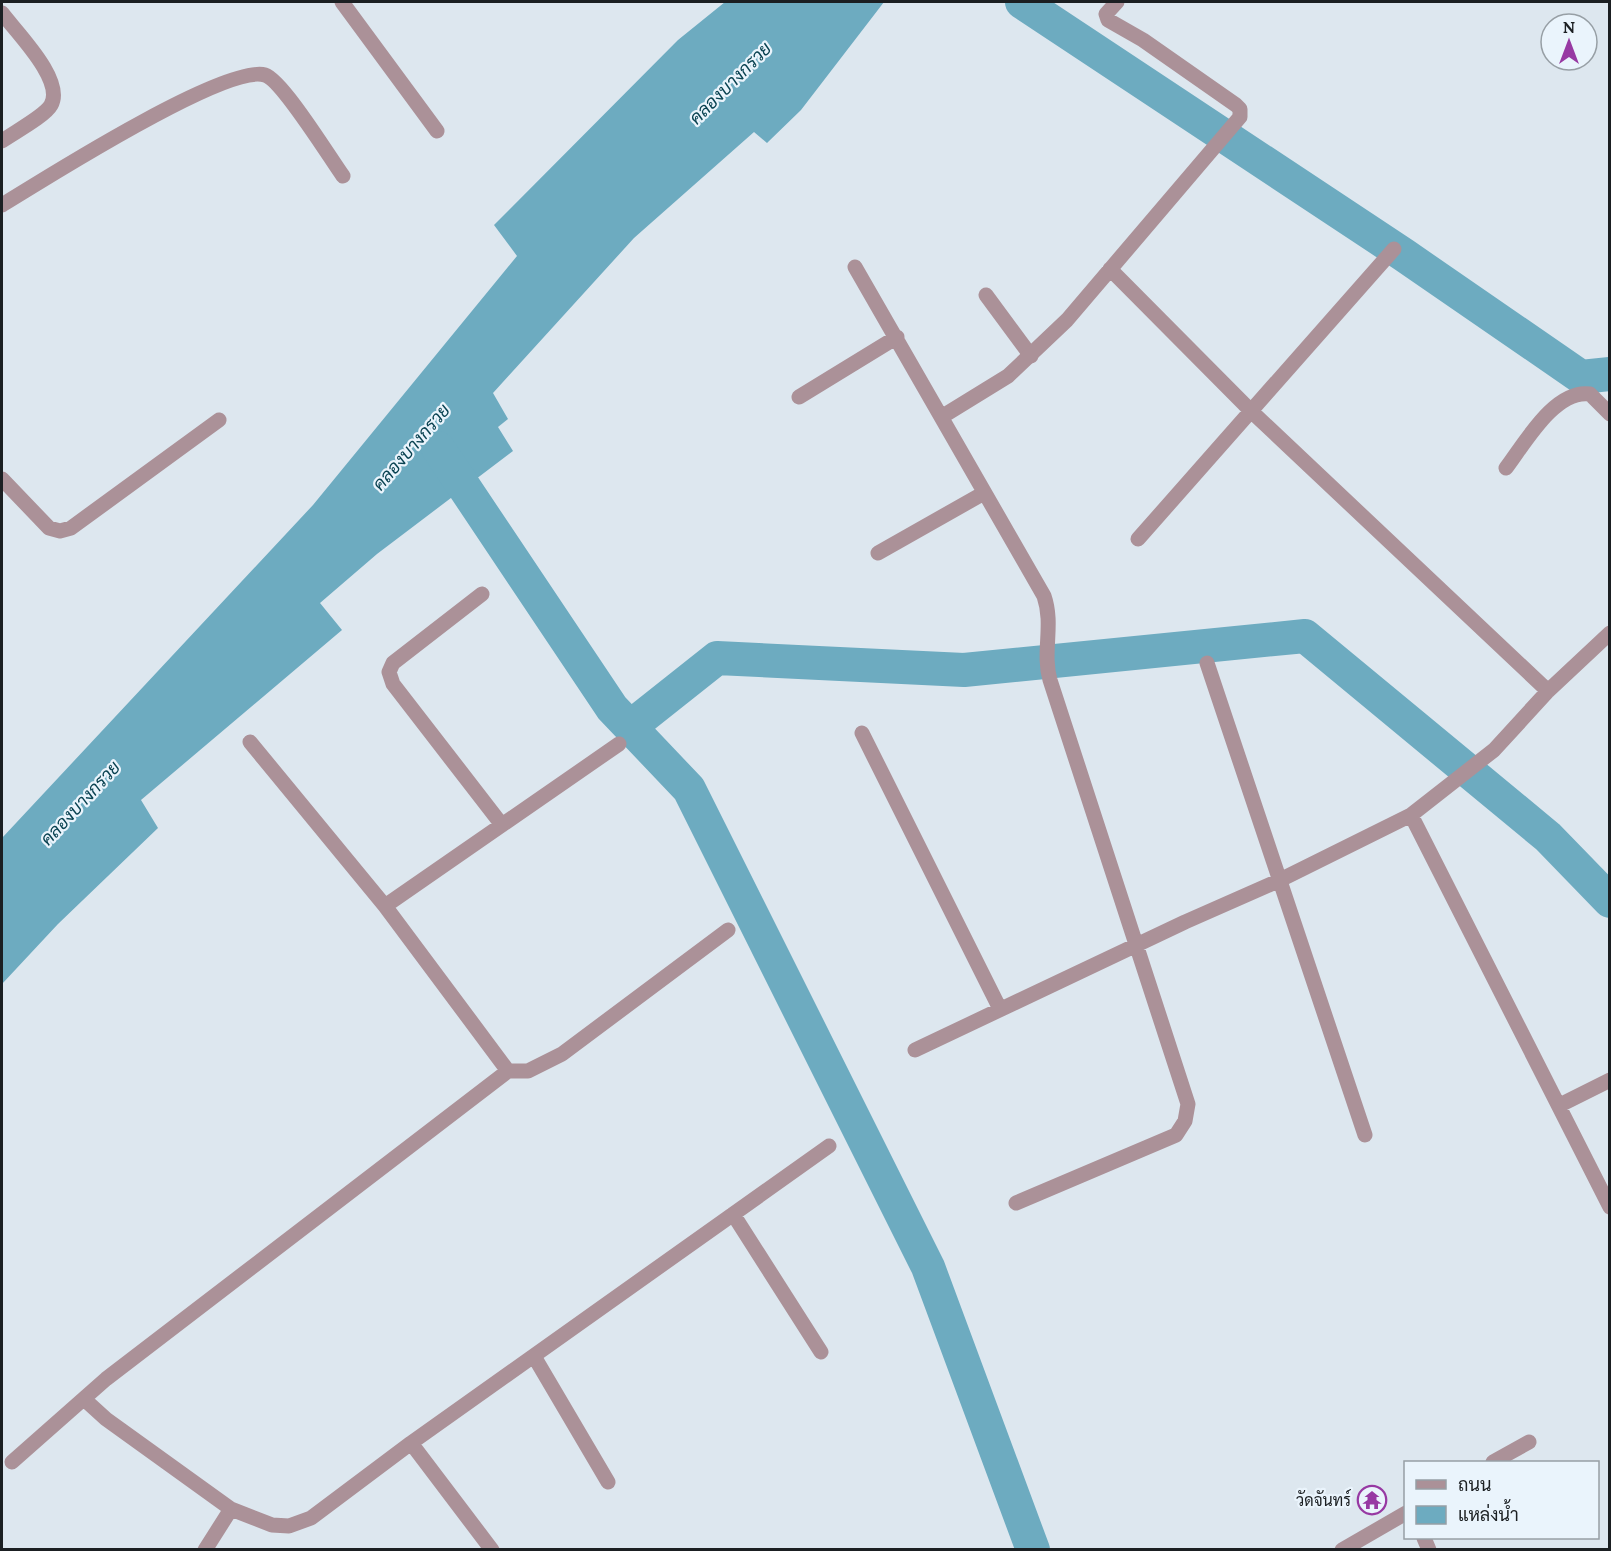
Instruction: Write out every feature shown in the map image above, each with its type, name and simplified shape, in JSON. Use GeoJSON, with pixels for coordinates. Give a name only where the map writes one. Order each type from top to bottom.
{"type":"FeatureCollection","features":[{"type":"Feature","properties":{"kind":"street"},"geometry":{"type":"LineString","coordinates":[[342,2],[437,131]]}},
{"type":"Feature","properties":{"kind":"street"},"geometry":{"type":"LineString","coordinates":[[943,416],[1008,376],[1067,320],[1240,117],[1240,109],[1236,105],[1151,46],[1108,20],[1106,14],[1117,2]]}},
{"type":"Feature","properties":{"kind":"street"},"geometry":{"type":"LineString","coordinates":[[2,13],[44,66],[53,87],[54,97],[50,107],[2,141]]}},
{"type":"Feature","properties":{"kind":"street"},"geometry":{"type":"LineString","coordinates":[[2,205],[112,139],[226,80],[251,73],[268,75],[287,95],[343,176]]}},
{"type":"Feature","properties":{"kind":"street"},"geometry":{"type":"LineString","coordinates":[[1138,539],[1394,249]]}},
{"type":"Feature","properties":{"kind":"street"},"geometry":{"type":"LineString","coordinates":[[855,267],[943,416],[984,493],[1044,596],[1049,611],[1050,629],[1046,664],[1188,1104],[1185,1121],[1176,1135],[1016,1203]]}},
{"type":"Feature","properties":{"kind":"street"},"geometry":{"type":"LineString","coordinates":[[1110,269],[1251,411],[1548,691]]}},
{"type":"Feature","properties":{"kind":"street"},"geometry":{"type":"LineString","coordinates":[[986,295],[1031,356]]}},
{"type":"Feature","properties":{"kind":"street"},"geometry":{"type":"LineString","coordinates":[[799,397],[897,337]]}},
{"type":"Feature","properties":{"kind":"street"},"geometry":{"type":"LineString","coordinates":[[1506,468],[1553,408],[1569,395],[1590,394],[1610,414]]}},
{"type":"Feature","properties":{"kind":"street"},"geometry":{"type":"LineString","coordinates":[[2,478],[49,528],[60,531],[71,528],[219,420]]}},
{"type":"Feature","properties":{"kind":"street"},"geometry":{"type":"LineString","coordinates":[[878,553],[984,493]]}},
{"type":"Feature","properties":{"kind":"street"},"geometry":{"type":"LineString","coordinates":[[482,594],[393,663],[389,672],[393,684],[502,825]]}},
{"type":"Feature","properties":{"kind":"street"},"geometry":{"type":"LineString","coordinates":[[915,1050],[1278,881],[1412,815],[1494,750],[1548,691],[1610,633]]}},
{"type":"Feature","properties":{"kind":"street"},"geometry":{"type":"LineString","coordinates":[[1207,663],[1278,881],[1365,1135]]}},
{"type":"Feature","properties":{"kind":"street"},"geometry":{"type":"LineString","coordinates":[[862,733],[1000,1009]]}},
{"type":"Feature","properties":{"kind":"street"},"geometry":{"type":"LineString","coordinates":[[250,742],[385,906],[508,1071]]}},
{"type":"Feature","properties":{"kind":"street"},"geometry":{"type":"LineString","coordinates":[[385,906],[619,744]]}},
{"type":"Feature","properties":{"kind":"street"},"geometry":{"type":"LineString","coordinates":[[1412,815],[1610,1207]]}},
{"type":"Feature","properties":{"kind":"street"},"geometry":{"type":"LineString","coordinates":[[12,1462],[115,1372],[508,1071],[528,1071],[562,1054],[728,930]]}},
{"type":"Feature","properties":{"kind":"street"},"geometry":{"type":"LineString","coordinates":[[1560,1105],[1610,1080]]}},
{"type":"Feature","properties":{"kind":"street"},"geometry":{"type":"LineString","coordinates":[[84,1399],[106,1419],[231,1509],[272,1525],[289,1526],[311,1518],[411,1443],[535,1358],[829,1146]]}},
{"type":"Feature","properties":{"kind":"street"},"geometry":{"type":"LineString","coordinates":[[733,1214],[821,1352]]}},
{"type":"Feature","properties":{"kind":"street"},"geometry":{"type":"LineString","coordinates":[[535,1358],[608,1482]]}},
{"type":"Feature","properties":{"kind":"street"},"geometry":{"type":"LineString","coordinates":[[1495,1461],[1528,1442]]}},
{"type":"Feature","properties":{"kind":"street"},"geometry":{"type":"LineString","coordinates":[[411,1443],[492,1550]]}},
{"type":"Feature","properties":{"kind":"street"},"geometry":{"type":"LineString","coordinates":[[205,1550],[231,1509]]}},
{"type":"Feature","properties":{"kind":"street"},"geometry":{"type":"LineString","coordinates":[[1342,1550],[1404,1514]]}},
{"type":"Feature","properties":{"kind":"water","name":"คลองบางกรวย"},"geometry":{"type":"Polygon","coordinates":[[[725,2],[884,2],[801,110],[767,143],[754,132],[634,238],[493,393],[508,419],[498,427],[513,451],[377,554],[320,603],[342,630],[141,800],[158,828],[58,924],[2,984],[2,838],[313,505],[517,256],[494,225],[678,40],[725,2]]]}},
{"type":"Feature","properties":{"kind":"waterway"},"geometry":{"type":"LineString","coordinates":[[1022,2],[1404,255],[1581,377],[1610,374]]}},
{"type":"Feature","properties":{"kind":"waterway"},"geometry":{"type":"LineString","coordinates":[[438,448],[612,708],[689,789],[928,1267],[1033,1550]]}},
{"type":"Feature","properties":{"kind":"waterway"},"geometry":{"type":"LineString","coordinates":[[630,727],[717,658],[964,670],[1305,636],[1548,837],[1610,901]]}},
{"type":"Feature","properties":{"kind":"place","name":"วัดจันทร์"},"geometry":{"type":"Point","coordinates":[1372,1500]}}]}
